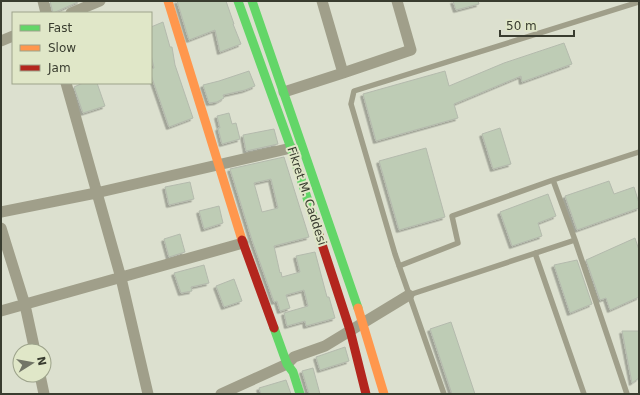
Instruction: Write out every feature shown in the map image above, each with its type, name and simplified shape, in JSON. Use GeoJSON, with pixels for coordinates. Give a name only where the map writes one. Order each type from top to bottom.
{"type":"FeatureCollection","features":[{"type":"Feature","properties":{"kind":"main road"},"geometry":{"type":"LineString","coordinates":[[168,1],[243,243],[287,364],[293,372],[300,394]]}},
{"type":"Feature","properties":{"kind":"main road","name":"Fikret M. Caddesi"},"geometry":{"type":"LineString","coordinates":[[238,1],[291,148],[350,330],[366,394]]}},
{"type":"Feature","properties":{"kind":"main road"},"geometry":{"type":"LineString","coordinates":[[252,1],[362,323],[384,394]]}},
{"type":"Feature","properties":{"kind":"street"},"geometry":{"type":"LineString","coordinates":[[43,1],[46,12]]}},
{"type":"Feature","properties":{"kind":"street"},"geometry":{"type":"LineString","coordinates":[[73,12],[100,1]]}},
{"type":"Feature","properties":{"kind":"street"},"geometry":{"type":"LineString","coordinates":[[322,1],[343,73]]}},
{"type":"Feature","properties":{"kind":"street"},"geometry":{"type":"LineString","coordinates":[[284,92],[411,50],[397,1]]}},
{"type":"Feature","properties":{"kind":"street"},"geometry":{"type":"LineString","coordinates":[[1,41],[12,36]]}},
{"type":"Feature","properties":{"kind":"street"},"geometry":{"type":"LineString","coordinates":[[66,84],[121,278],[148,394]]}},
{"type":"Feature","properties":{"kind":"street"},"geometry":{"type":"LineString","coordinates":[[1,212],[291,148]]}},
{"type":"Feature","properties":{"kind":"street"},"geometry":{"type":"LineString","coordinates":[[1,228],[25,305],[32,343]]}},
{"type":"Feature","properties":{"kind":"street"},"geometry":{"type":"LineString","coordinates":[[1,311],[243,243]]}},
{"type":"Feature","properties":{"kind":"street"},"geometry":{"type":"LineString","coordinates":[[221,394],[287,364],[294,358],[325,346],[409,295]]}},
{"type":"Feature","properties":{"kind":"street"},"geometry":{"type":"LineString","coordinates":[[42,383],[44,394]]}},
{"type":"Feature","properties":{"kind":"lane"},"geometry":{"type":"LineString","coordinates":[[444,394],[399,266],[351,104],[354,91],[639,2]]}},
{"type":"Feature","properties":{"kind":"lane"},"geometry":{"type":"LineString","coordinates":[[399,266],[458,243],[452,216],[553,180],[639,152]]}},
{"type":"Feature","properties":{"kind":"lane"},"geometry":{"type":"LineString","coordinates":[[553,180],[627,394]]}},
{"type":"Feature","properties":{"kind":"lane"},"geometry":{"type":"LineString","coordinates":[[409,295],[575,240]]}},
{"type":"Feature","properties":{"kind":"lane"},"geometry":{"type":"LineString","coordinates":[[535,254],[584,394]]}},
{"type":"Feature","properties":{"kind":"building"},"geometry":{"type":"Polygon","coordinates":[[[50,1],[80,1],[55,12],[53,12],[50,1]]]}},
{"type":"Feature","properties":{"kind":"building"},"geometry":{"type":"Polygon","coordinates":[[[177,1],[226,1],[241,44],[220,52],[215,30],[189,40],[177,1]]]}},
{"type":"Feature","properties":{"kind":"building"},"geometry":{"type":"Polygon","coordinates":[[[453,1],[478,1],[479,4],[456,10],[453,1]]]}},
{"type":"Feature","properties":{"kind":"building"},"geometry":{"type":"Polygon","coordinates":[[[163,22],[170,47],[172,47],[175,65],[193,118],[169,127],[152,78],[152,69],[154,68],[152,59],[152,27],[163,22]]]}},
{"type":"Feature","properties":{"kind":"building"},"geometry":{"type":"Polygon","coordinates":[[[564,43],[572,64],[522,82],[521,76],[454,104],[458,118],[376,141],[363,94],[445,71],[449,86],[504,63],[564,43]]]}},
{"type":"Feature","properties":{"kind":"building"},"geometry":{"type":"Polygon","coordinates":[[[249,71],[255,86],[223,95],[224,98],[217,102],[209,103],[203,85],[249,71]]]}},
{"type":"Feature","properties":{"kind":"building"},"geometry":{"type":"Polygon","coordinates":[[[81,84],[97,84],[105,106],[83,113],[74,87],[81,84]]]}},
{"type":"Feature","properties":{"kind":"building"},"geometry":{"type":"Polygon","coordinates":[[[229,113],[232,124],[236,123],[240,139],[222,144],[217,116],[229,113]]]}},
{"type":"Feature","properties":{"kind":"building"},"geometry":{"type":"Polygon","coordinates":[[[500,128],[511,164],[493,169],[482,134],[500,128]]]}},
{"type":"Feature","properties":{"kind":"building"},"geometry":{"type":"Polygon","coordinates":[[[274,129],[278,144],[246,151],[243,135],[274,129]]]}},
{"type":"Feature","properties":{"kind":"building"},"geometry":{"type":"Polygon","coordinates":[[[426,148],[445,217],[399,230],[379,161],[426,148]]]}},
{"type":"Feature","properties":{"kind":"building"},"geometry":{"type":"Polygon","coordinates":[[[284,157],[309,237],[274,246],[280,273],[281,272],[282,277],[300,272],[296,256],[315,252],[327,297],[329,297],[335,318],[306,326],[305,321],[287,326],[284,313],[308,306],[304,290],[286,295],[290,308],[280,311],[277,301],[274,302],[252,240],[230,169],[284,157]],[[271,179],[254,183],[262,212],[278,208],[271,179]]]}},
{"type":"Feature","properties":{"kind":"building"},"geometry":{"type":"Polygon","coordinates":[[[609,181],[614,194],[634,187],[639,208],[577,230],[565,196],[609,181]]]}},
{"type":"Feature","properties":{"kind":"building"},"geometry":{"type":"Polygon","coordinates":[[[190,182],[194,199],[169,205],[165,187],[190,182]]]}},
{"type":"Feature","properties":{"kind":"building"},"geometry":{"type":"Polygon","coordinates":[[[548,194],[556,216],[538,223],[542,236],[512,246],[500,212],[548,194]]]}},
{"type":"Feature","properties":{"kind":"building"},"geometry":{"type":"Polygon","coordinates":[[[219,206],[223,223],[204,229],[199,211],[219,206]]]}},
{"type":"Feature","properties":{"kind":"building"},"geometry":{"type":"Polygon","coordinates":[[[180,234],[185,252],[169,257],[164,239],[180,234]]]}},
{"type":"Feature","properties":{"kind":"building"},"geometry":{"type":"Polygon","coordinates":[[[635,238],[639,250],[639,297],[610,310],[606,298],[600,300],[586,260],[635,238]]]}},
{"type":"Feature","properties":{"kind":"building"},"geometry":{"type":"Polygon","coordinates":[[[577,260],[592,304],[570,313],[554,265],[577,260]]]}},
{"type":"Feature","properties":{"kind":"building"},"geometry":{"type":"Polygon","coordinates":[[[204,265],[209,283],[191,287],[192,291],[181,293],[174,273],[204,265]]]}},
{"type":"Feature","properties":{"kind":"building"},"geometry":{"type":"Polygon","coordinates":[[[234,279],[242,301],[224,307],[216,286],[234,279]]]}},
{"type":"Feature","properties":{"kind":"building"},"geometry":{"type":"Polygon","coordinates":[[[451,322],[475,394],[452,394],[430,329],[451,322]]]}},
{"type":"Feature","properties":{"kind":"building"},"geometry":{"type":"Polygon","coordinates":[[[622,331],[639,331],[639,378],[632,383],[622,331]]]}},
{"type":"Feature","properties":{"kind":"building"},"geometry":{"type":"Polygon","coordinates":[[[345,347],[349,361],[320,370],[316,357],[345,347]]]}},
{"type":"Feature","properties":{"kind":"building"},"geometry":{"type":"Polygon","coordinates":[[[313,368],[320,394],[309,394],[302,371],[313,368]]]}},
{"type":"Feature","properties":{"kind":"building"},"geometry":{"type":"Polygon","coordinates":[[[286,380],[291,394],[261,394],[259,388],[286,380]]]}},
{"type":"Feature","properties":{"kind":"traffic: fast"},"geometry":{"type":"LineString","coordinates":[[238,1],[291,148],[319,235]]}},
{"type":"Feature","properties":{"kind":"traffic: fast"},"geometry":{"type":"LineString","coordinates":[[252,1],[358,308]]}},
{"type":"Feature","properties":{"kind":"traffic: fast"},"geometry":{"type":"LineString","coordinates":[[274,328],[287,364],[293,372],[300,394]]}},
{"type":"Feature","properties":{"kind":"traffic: slow"},"geometry":{"type":"LineString","coordinates":[[168,1],[242,240]]}},
{"type":"Feature","properties":{"kind":"traffic: slow"},"geometry":{"type":"LineString","coordinates":[[358,308],[384,394]]}},
{"type":"Feature","properties":{"kind":"traffic: jam"},"geometry":{"type":"LineString","coordinates":[[319,235],[350,330],[366,394]]}},
{"type":"Feature","properties":{"kind":"traffic: jam"},"geometry":{"type":"LineString","coordinates":[[242,240],[274,328]]}}]}
